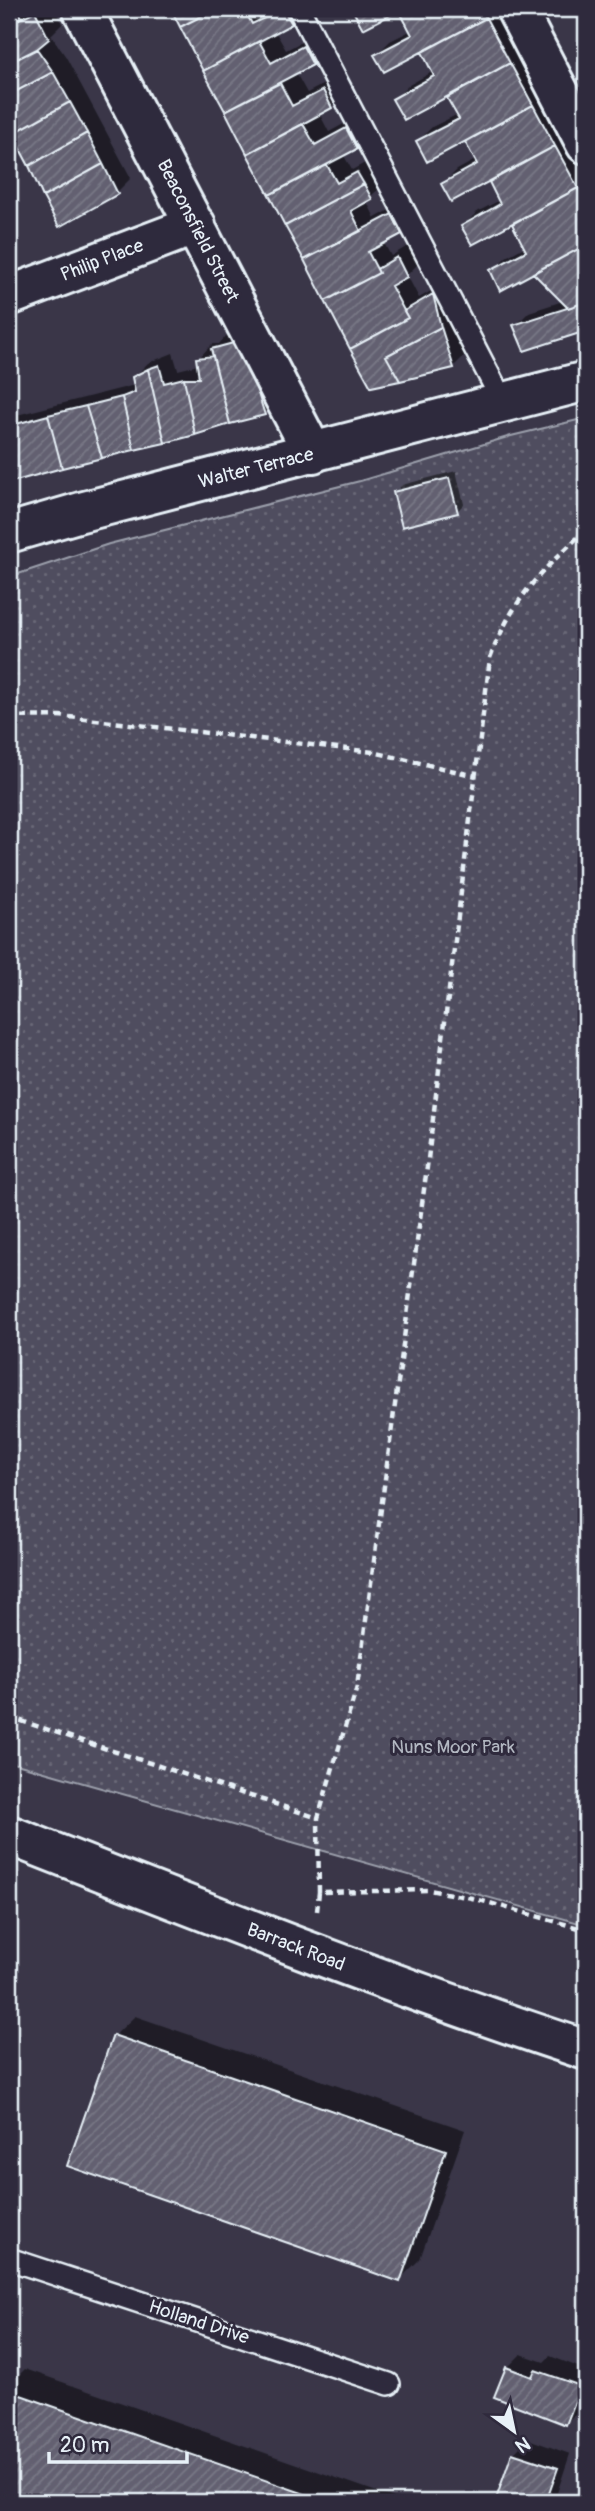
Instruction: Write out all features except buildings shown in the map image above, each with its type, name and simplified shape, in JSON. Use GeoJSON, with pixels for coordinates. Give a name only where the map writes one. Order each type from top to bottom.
{"type":"FeatureCollection","features":[{"type":"Feature","properties":{"kind":"street","name":"Beaconsfield Street"},"geometry":{"type":"LineString","coordinates":[[82,9],[313,453]]}},
{"type":"Feature","properties":{"kind":"street"},"geometry":{"type":"LineString","coordinates":[[516,9],[586,144]]}},
{"type":"Feature","properties":{"kind":"street","name":"Philip Place"},"geometry":{"type":"LineString","coordinates":[[9,296],[196,225]]}},
{"type":"Feature","properties":{"kind":"street","name":"Walter Terrace"},"geometry":{"type":"LineString","coordinates":[[9,533],[586,382]]}},
{"type":"Feature","properties":{"kind":"street","name":"Barrack Road"},"geometry":{"type":"LineString","coordinates":[[9,1835],[312,1953],[502,2023],[586,2050]]}},
{"type":"Feature","properties":{"kind":"lane"},"geometry":{"type":"LineString","coordinates":[[299,9],[504,404]]}},
{"type":"Feature","properties":{"kind":"lane","name":"Holland Drive"},"geometry":{"type":"LineString","coordinates":[[9,2259],[389,2384]]}},
{"type":"Feature","properties":{"kind":"path"},"geometry":{"type":"LineString","coordinates":[[312,1953],[319,1892],[318,1818],[357,1687],[427,1167],[490,658],[502,626],[522,596],[548,565],[586,530]]}},
{"type":"Feature","properties":{"kind":"path"},"geometry":{"type":"LineString","coordinates":[[9,717],[60,716],[373,752],[476,776]]}},
{"type":"Feature","properties":{"kind":"path"},"geometry":{"type":"LineString","coordinates":[[9,1717],[318,1818]]}},
{"type":"Feature","properties":{"kind":"path"},"geometry":{"type":"LineString","coordinates":[[319,1892],[429,1890],[472,1898],[586,1930]]}},
{"type":"Feature","properties":{"kind":"green space","name":"Nuns Moor Park"},"geometry":{"type":"Polygon","coordinates":[[[586,418],[586,1925],[9,1762],[9,577],[109,544],[360,481],[511,436],[586,418]]]}}]}
